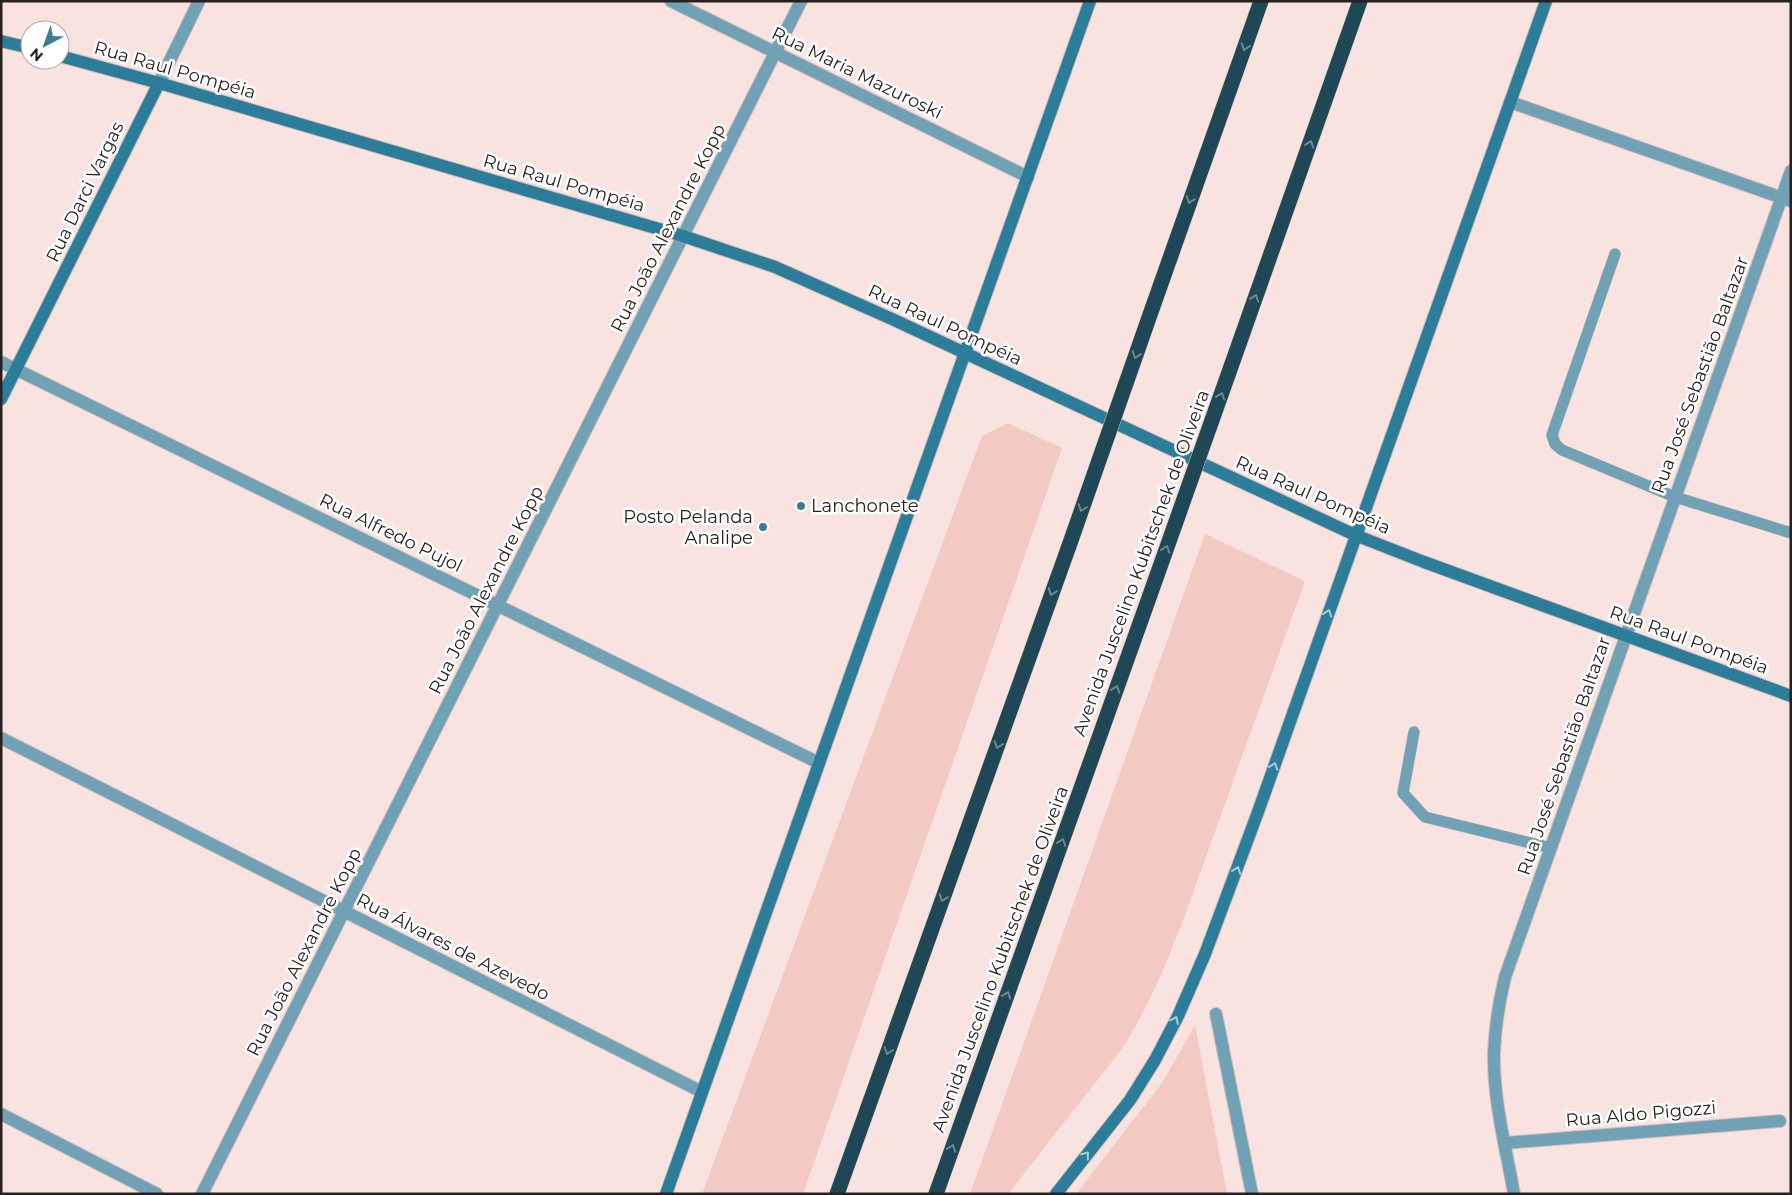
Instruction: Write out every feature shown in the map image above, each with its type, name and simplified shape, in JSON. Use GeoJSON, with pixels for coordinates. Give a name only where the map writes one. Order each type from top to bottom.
{"type":"FeatureCollection","features":[{"type":"Feature","properties":{"kind":"highway"},"geometry":{"type":"LineString","coordinates":[[837,1194],[1069,546],[1261,1]]}},
{"type":"Feature","properties":{"kind":"highway","name":"Avenida Juscelino Kubitschek de Oliveira"},"geometry":{"type":"LineString","coordinates":[[936,1194],[1360,1]]}},
{"type":"Feature","properties":{"kind":"main road"},"geometry":{"type":"LineString","coordinates":[[666,1194],[1090,1]]}},
{"type":"Feature","properties":{"kind":"main road"},"geometry":{"type":"LineString","coordinates":[[1056,1194],[1130,1100],[1155,1060],[1178,1016],[1231,888],[1546,1]]}},
{"type":"Feature","properties":{"kind":"main road"},"geometry":{"type":"LineString","coordinates":[[1,41],[20,46]]}},
{"type":"Feature","properties":{"kind":"main road","name":"Rua Raul Pompéia"},"geometry":{"type":"LineString","coordinates":[[70,59],[159,83],[734,252],[811,282],[1355,535],[1791,696]]}},
{"type":"Feature","properties":{"kind":"main road","name":"Rua Darci Vargas"},"geometry":{"type":"LineString","coordinates":[[1,399],[159,83]]}},
{"type":"Feature","properties":{"kind":"street","name":"Rua Darci Vargas"},"geometry":{"type":"LineString","coordinates":[[159,83],[199,1]]}},
{"type":"Feature","properties":{"kind":"street","name":"Rua Maria Mazuroski"},"geometry":{"type":"LineString","coordinates":[[671,1],[1028,176]]}},
{"type":"Feature","properties":{"kind":"street","name":"Rua João Alexandre Kopp"},"geometry":{"type":"LineString","coordinates":[[202,1194],[498,605],[555,501],[683,236],[801,1]]}},
{"type":"Feature","properties":{"kind":"street"},"geometry":{"type":"LineString","coordinates":[[1510,102],[1786,200]]}},
{"type":"Feature","properties":{"kind":"street","name":"Rua José Sebastião Baltazar"},"geometry":{"type":"LineString","coordinates":[[1514,1194],[1498,1098],[1494,1054],[1497,1016],[1505,977],[1675,497],[1786,200],[1791,172]]}},
{"type":"Feature","properties":{"kind":"street","name":"Rua Alfredo Pujol"},"geometry":{"type":"LineString","coordinates":[[1,362],[819,762]]}},
{"type":"Feature","properties":{"kind":"street","name":"Rua Álvares de Azevedo"},"geometry":{"type":"LineString","coordinates":[[1,738],[702,1092]]}},
{"type":"Feature","properties":{"kind":"street"},"geometry":{"type":"LineString","coordinates":[[1216,1014],[1252,1194]]}},
{"type":"Feature","properties":{"kind":"street"},"geometry":{"type":"LineString","coordinates":[[1,1114],[157,1194]]}},
{"type":"Feature","properties":{"kind":"street","name":"Rua Aldo Pigozzi"},"geometry":{"type":"LineString","coordinates":[[1505,1142],[1780,1121]]}},
{"type":"Feature","properties":{"kind":"lane"},"geometry":{"type":"LineString","coordinates":[[1614,254],[1552,435],[1556,444],[1562,450],[1675,497],[1791,534]]}},
{"type":"Feature","properties":{"kind":"lane"},"geometry":{"type":"LineString","coordinates":[[1414,732],[1402,794],[1425,817],[1551,848]]}},
{"type":"Feature","properties":{"kind":"shaded area"},"geometry":{"type":"Polygon","coordinates":[[[1008,423],[1062,448],[803,1194],[702,1194],[982,436],[1008,423]]]}},
{"type":"Feature","properties":{"kind":"shaded area"},"geometry":{"type":"Polygon","coordinates":[[[1205,534],[1305,581],[1184,918],[1140,1019],[1121,1050],[1008,1194],[970,1194],[1205,534]]]}},
{"type":"Feature","properties":{"kind":"shaded area"},"geometry":{"type":"Polygon","coordinates":[[[1195,1025],[1227,1194],[1076,1194],[1162,1083],[1195,1025]]]}},
{"type":"Feature","properties":{"kind":"place","name":"Lanchonete"},"geometry":{"type":"Point","coordinates":[801,506]}},
{"type":"Feature","properties":{"kind":"place","name":"Posto Pelanda Analipe"},"geometry":{"type":"Point","coordinates":[763,527]}}]}
